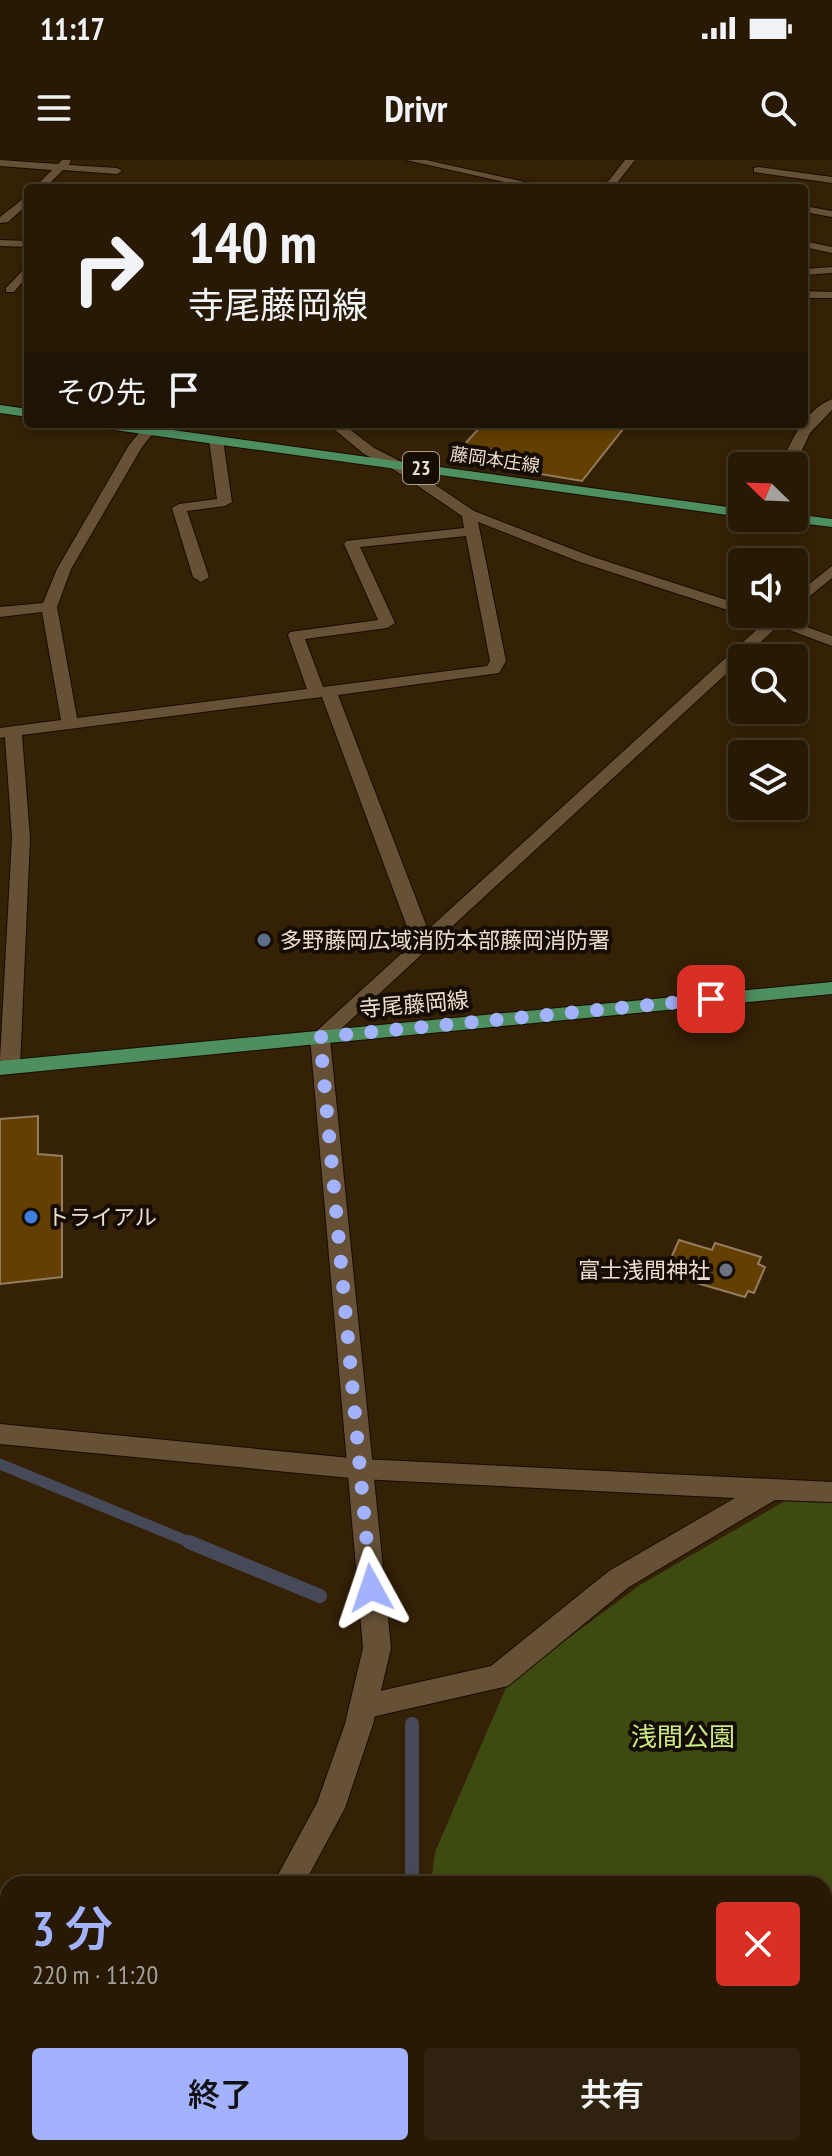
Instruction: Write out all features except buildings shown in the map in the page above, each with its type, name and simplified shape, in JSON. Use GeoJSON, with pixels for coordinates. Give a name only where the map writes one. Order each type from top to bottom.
{"type":"FeatureCollection","features":[{"type":"Feature","properties":{"kind":"main road"},"geometry":{"type":"LineString","coordinates":[[1,410],[24,413]]}},
{"type":"Feature","properties":{"kind":"main road","name":"藤岡本庄線"},"geometry":{"type":"LineString","coordinates":[[127,428],[728,511]]}},
{"type":"Feature","properties":{"kind":"main road"},"geometry":{"type":"LineString","coordinates":[[808,520],[832,523]]}},
{"type":"Feature","properties":{"kind":"main road","name":"寺尾藤岡線"},"geometry":{"type":"LineString","coordinates":[[5,1068],[832,988]]}},
{"type":"Feature","properties":{"kind":"street"},"geometry":{"type":"LineString","coordinates":[[0,163],[65,164],[113,175],[128,160]]}},
{"type":"Feature","properties":{"kind":"street"},"geometry":{"type":"LineString","coordinates":[[411,160],[527,184]]}},
{"type":"Feature","properties":{"kind":"street"},"geometry":{"type":"LineString","coordinates":[[43,184],[65,164]]}},
{"type":"Feature","properties":{"kind":"street"},"geometry":{"type":"LineString","coordinates":[[758,170],[832,180]]}},
{"type":"Feature","properties":{"kind":"street"},"geometry":{"type":"LineString","coordinates":[[0,220],[4,220],[24,202]]}},
{"type":"Feature","properties":{"kind":"street"},"geometry":{"type":"LineString","coordinates":[[808,210],[832,214]]}},
{"type":"Feature","properties":{"kind":"street"},"geometry":{"type":"LineString","coordinates":[[0,243],[24,244]]}},
{"type":"Feature","properties":{"kind":"street"},"geometry":{"type":"LineString","coordinates":[[808,245],[832,250]]}},
{"type":"Feature","properties":{"kind":"street"},"geometry":{"type":"LineString","coordinates":[[808,272],[832,270]]}},
{"type":"Feature","properties":{"kind":"street"},"geometry":{"type":"LineString","coordinates":[[5,291],[24,272]]}},
{"type":"Feature","properties":{"kind":"street"},"geometry":{"type":"LineString","coordinates":[[808,294],[832,295]]}},
{"type":"Feature","properties":{"kind":"street"},"geometry":{"type":"LineString","coordinates":[[808,426],[817,414],[832,403]]}},
{"type":"Feature","properties":{"kind":"street"},"geometry":{"type":"LineString","coordinates":[[340,428],[369,451],[395,464],[471,523],[728,605]]}},
{"type":"Feature","properties":{"kind":"street"},"geometry":{"type":"LineString","coordinates":[[792,452],[807,428]]}},
{"type":"Feature","properties":{"kind":"street"},"geometry":{"type":"LineString","coordinates":[[70,726],[49,607],[64,569],[136,445],[148,431]]}},
{"type":"Feature","properties":{"kind":"street"},"geometry":{"type":"LineString","coordinates":[[201,577],[179,508],[225,502],[216,440]]}},
{"type":"Feature","properties":{"kind":"street"},"geometry":{"type":"LineString","coordinates":[[5,1068],[21,838],[7,733],[493,670],[498,661],[471,523]]}},
{"type":"Feature","properties":{"kind":"street"},"geometry":{"type":"LineString","coordinates":[[423,943],[323,693],[296,635],[387,623],[351,544],[471,523]]}},
{"type":"Feature","properties":{"kind":"street"},"geometry":{"type":"LineString","coordinates":[[808,591],[832,570]]}},
{"type":"Feature","properties":{"kind":"street"},"geometry":{"type":"LineString","coordinates":[[0,612],[49,607]]}},
{"type":"Feature","properties":{"kind":"street"},"geometry":{"type":"LineString","coordinates":[[292,1876],[330,1808],[363,1706],[377,1648],[320,1037],[758,628]]}},
{"type":"Feature","properties":{"kind":"street"},"geometry":{"type":"LineString","coordinates":[[800,628],[832,641]]}},
{"type":"Feature","properties":{"kind":"street"},"geometry":{"type":"LineString","coordinates":[[0,1434],[361,1469],[832,1492]]}},
{"type":"Feature","properties":{"kind":"street"},"geometry":{"type":"LineString","coordinates":[[363,1706],[498,1677],[619,1579],[775,1487]]}},
{"type":"Feature","properties":{"kind":"lane"},"geometry":{"type":"LineString","coordinates":[[611,184],[630,160]]}},
{"type":"Feature","properties":{"kind":"green space","name":"浅間公園"},"geometry":{"type":"Polygon","coordinates":[[[785,1501],[832,1503],[832,1876],[432,1876],[435,1852],[508,1683],[640,1585],[785,1501]]]}},
{"type":"Feature","properties":{"kind":"waterway"},"geometry":{"type":"LineString","coordinates":[[0,1464],[194,1544]]}},
{"type":"Feature","properties":{"kind":"waterway"},"geometry":{"type":"LineString","coordinates":[[189,1542],[320,1596]]}},
{"type":"Feature","properties":{"kind":"waterway"},"geometry":{"type":"LineString","coordinates":[[412,1724],[412,1876]]}},
{"type":"Feature","properties":{"kind":"place","name":"多野藤岡広域消防本部藤岡消防署"},"geometry":{"type":"Point","coordinates":[264,940]}},
{"type":"Feature","properties":{"kind":"place","name":"トライアル"},"geometry":{"type":"Point","coordinates":[31,1217]}},
{"type":"Feature","properties":{"kind":"place","name":"富士浅間神社"},"geometry":{"type":"Point","coordinates":[726,1270]}},
{"type":"Feature","properties":{"kind":"route"},"geometry":{"type":"LineString","coordinates":[[371,1588],[320,1037],[711,999]]}}]}
